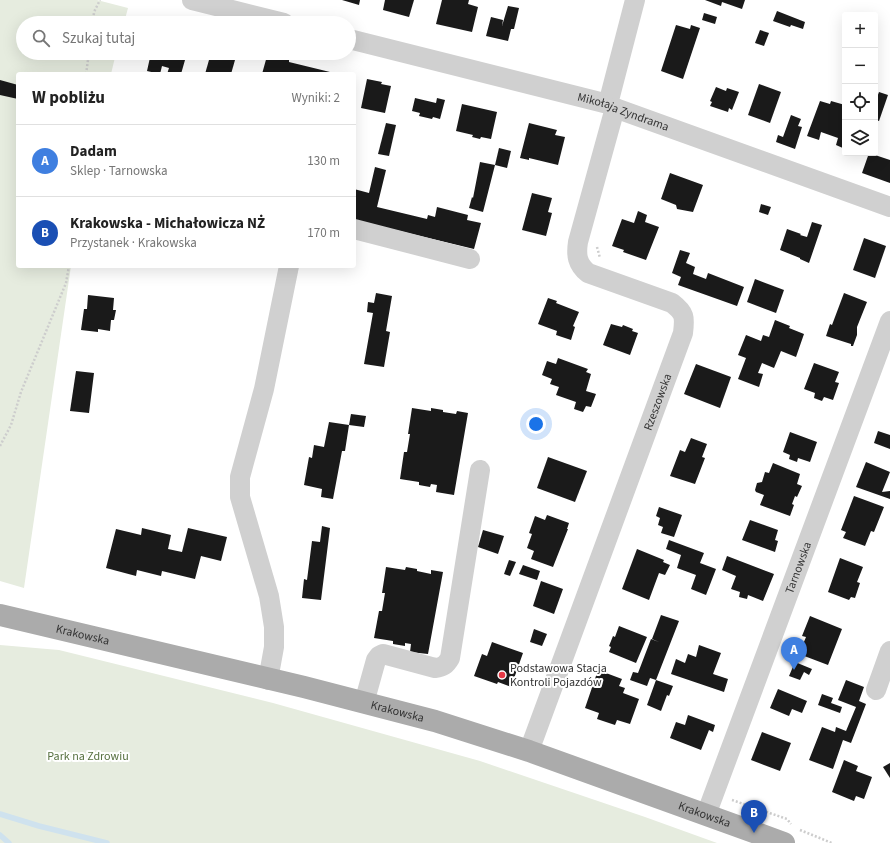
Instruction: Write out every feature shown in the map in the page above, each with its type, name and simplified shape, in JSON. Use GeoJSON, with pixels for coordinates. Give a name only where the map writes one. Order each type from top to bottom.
{"type":"FeatureCollection","features":[{"type":"Feature","properties":{"kind":"main road","name":"Krakowska"},"geometry":{"type":"LineString","coordinates":[[0,615],[268,680],[304,687],[435,721],[529,751],[784,843]]}},
{"type":"Feature","properties":{"kind":"street"},"geometry":{"type":"LineString","coordinates":[[194,0],[257,16]]}},
{"type":"Feature","properties":{"kind":"street"},"geometry":{"type":"LineString","coordinates":[[611,106],[635,0]]}},
{"type":"Feature","properties":{"kind":"street","name":"Mikołaja Zyndrama"},"geometry":{"type":"LineString","coordinates":[[356,41],[611,106],[890,206]]}},
{"type":"Feature","properties":{"kind":"street","name":"Rzeszowska"},"geometry":{"type":"LineString","coordinates":[[529,751],[683,333],[685,319],[681,310],[672,302],[588,273],[582,268],[578,261],[576,251],[611,106]]}},
{"type":"Feature","properties":{"kind":"street"},"geometry":{"type":"LineString","coordinates":[[356,230],[470,259]]}},
{"type":"Feature","properties":{"kind":"street"},"geometry":{"type":"LineString","coordinates":[[268,680],[274,647],[274,627],[269,596],[240,497],[240,477],[264,389],[288,268]]}},
{"type":"Feature","properties":{"kind":"street","name":"Tarnowska"},"geometry":{"type":"LineString","coordinates":[[706,815],[890,321]]}},
{"type":"Feature","properties":{"kind":"street"},"geometry":{"type":"LineString","coordinates":[[364,703],[376,660],[379,656],[383,654],[435,668],[442,667],[447,664],[450,658],[480,470]]}},
{"type":"Feature","properties":{"kind":"street"},"geometry":{"type":"LineString","coordinates":[[876,690],[890,652]]}},
{"type":"Feature","properties":{"kind":"path"},"geometry":{"type":"LineString","coordinates":[[94,16],[100,0]]}},
{"type":"Feature","properties":{"kind":"path"},"geometry":{"type":"LineString","coordinates":[[86,72],[88,60]]}},
{"type":"Feature","properties":{"kind":"path"},"geometry":{"type":"LineString","coordinates":[[0,446],[11,425],[21,392],[66,283],[69,268]]}},
{"type":"Feature","properties":{"kind":"path"},"geometry":{"type":"LineString","coordinates":[[730,799],[787,819],[795,828],[832,843]]}},
{"type":"Feature","properties":{"kind":"green space"},"geometry":{"type":"Polygon","coordinates":[[[0,0],[97,0],[128,8],[126,16],[16,16],[16,60],[114,60],[111,72],[16,72],[16,268],[71,268],[24,588],[0,581],[0,0]]]}},
{"type":"Feature","properties":{"kind":"green space","name":"Park na Zdrowiu"},"geometry":{"type":"Polygon","coordinates":[[[0,645],[59,650],[273,703],[480,761],[717,843],[0,843],[0,645]]]}},
{"type":"Feature","properties":{"kind":"building"},"geometry":{"type":"Polygon","coordinates":[[[342,0],[360,0],[359,5],[342,0]]]}},
{"type":"Feature","properties":{"kind":"building"},"geometry":{"type":"Polygon","coordinates":[[[385,0],[414,0],[409,17],[383,10],[385,0]]]}},
{"type":"Feature","properties":{"kind":"building"},"geometry":{"type":"Polygon","coordinates":[[[442,0],[469,0],[468,4],[478,7],[472,32],[436,24],[442,0]]]}},
{"type":"Feature","properties":{"kind":"building"},"geometry":{"type":"Polygon","coordinates":[[[705,0],[745,0],[742,9],[722,2],[721,6],[705,0]]]}},
{"type":"Feature","properties":{"kind":"building"},"geometry":{"type":"Polygon","coordinates":[[[508,6],[519,8],[514,29],[511,29],[508,41],[486,36],[491,17],[503,20],[502,26],[508,6]]]}},
{"type":"Feature","properties":{"kind":"building"},"geometry":{"type":"Polygon","coordinates":[[[777,11],[805,22],[803,29],[791,25],[790,27],[773,21],[777,11]]]}},
{"type":"Feature","properties":{"kind":"building"},"geometry":{"type":"Polygon","coordinates":[[[704,13],[717,17],[715,24],[702,20],[704,13]]]}},
{"type":"Feature","properties":{"kind":"building"},"geometry":{"type":"Polygon","coordinates":[[[676,25],[690,29],[691,25],[700,28],[683,79],[661,71],[676,25]]]}},
{"type":"Feature","properties":{"kind":"building"},"geometry":{"type":"Polygon","coordinates":[[[760,30],[769,33],[764,46],[755,43],[760,30]]]}},
{"type":"Feature","properties":{"kind":"building"},"geometry":{"type":"Polygon","coordinates":[[[149,60],[185,60],[182,72],[168,72],[169,68],[162,66],[160,72],[147,71],[149,60]]]}},
{"type":"Feature","properties":{"kind":"building"},"geometry":{"type":"Polygon","coordinates":[[[209,60],[235,60],[232,72],[206,72],[209,60]]]}},
{"type":"Feature","properties":{"kind":"building"},"geometry":{"type":"Polygon","coordinates":[[[266,60],[289,60],[289,62],[330,72],[263,72],[266,60]]]}},
{"type":"Feature","properties":{"kind":"building"},"geometry":{"type":"Polygon","coordinates":[[[367,79],[382,82],[381,84],[391,86],[385,113],[361,108],[367,79]]]}},
{"type":"Feature","properties":{"kind":"building"},"geometry":{"type":"Polygon","coordinates":[[[0,80],[16,84],[16,99],[0,95],[0,80]]]}},
{"type":"Feature","properties":{"kind":"building"},"geometry":{"type":"Polygon","coordinates":[[[759,84],[781,92],[770,123],[748,115],[759,84]]]}},
{"type":"Feature","properties":{"kind":"building"},"geometry":{"type":"Polygon","coordinates":[[[716,87],[726,91],[727,88],[739,92],[732,110],[729,108],[728,112],[710,106],[712,102],[710,101],[716,87]]]}},
{"type":"Feature","properties":{"kind":"building"},"geometry":{"type":"Polygon","coordinates":[[[879,92],[888,95],[879,121],[878,121],[879,92]]]}},
{"type":"Feature","properties":{"kind":"building"},"geometry":{"type":"Polygon","coordinates":[[[415,98],[436,103],[437,98],[445,100],[440,119],[419,116],[420,113],[412,111],[415,98]]]}},
{"type":"Feature","properties":{"kind":"building"},"geometry":{"type":"Polygon","coordinates":[[[820,101],[830,104],[831,101],[842,104],[842,148],[836,145],[838,138],[821,132],[819,140],[807,136],[820,101]]]}},
{"type":"Feature","properties":{"kind":"building"},"geometry":{"type":"Polygon","coordinates":[[[462,104],[497,112],[491,139],[481,137],[480,139],[472,137],[473,135],[456,131],[462,104]]]}},
{"type":"Feature","properties":{"kind":"building"},"geometry":{"type":"Polygon","coordinates":[[[791,115],[801,119],[798,126],[802,127],[795,149],[776,142],[778,135],[783,137],[791,115]]]}},
{"type":"Feature","properties":{"kind":"building"},"geometry":{"type":"Polygon","coordinates":[[[386,123],[396,125],[389,156],[378,154],[386,123]]]}},
{"type":"Feature","properties":{"kind":"building"},"geometry":{"type":"Polygon","coordinates":[[[529,123],[557,130],[555,135],[565,137],[558,165],[529,158],[529,160],[520,158],[529,123]]]}},
{"type":"Feature","properties":{"kind":"building"},"geometry":{"type":"Polygon","coordinates":[[[499,148],[511,151],[507,168],[495,165],[499,148]]]}},
{"type":"Feature","properties":{"kind":"building"},"geometry":{"type":"Polygon","coordinates":[[[868,156],[878,156],[890,160],[890,183],[862,173],[868,156]]]}},
{"type":"Feature","properties":{"kind":"building"},"geometry":{"type":"Polygon","coordinates":[[[480,162],[495,165],[483,212],[469,208],[472,197],[473,198],[480,162]]]}},
{"type":"Feature","properties":{"kind":"building"},"geometry":{"type":"Polygon","coordinates":[[[375,167],[386,170],[377,207],[427,219],[428,215],[435,217],[437,207],[468,215],[467,220],[481,223],[474,249],[356,220],[356,190],[369,193],[375,167]]]}},
{"type":"Feature","properties":{"kind":"building"},"geometry":{"type":"Polygon","coordinates":[[[670,173],[703,185],[693,212],[677,209],[676,205],[661,199],[670,173]]]}},
{"type":"Feature","properties":{"kind":"building"},"geometry":{"type":"Polygon","coordinates":[[[532,193],[552,198],[548,212],[552,213],[546,236],[522,230],[532,193]]]}},
{"type":"Feature","properties":{"kind":"building"},"geometry":{"type":"Polygon","coordinates":[[[761,204],[771,207],[768,215],[759,212],[761,204]]]}},
{"type":"Feature","properties":{"kind":"building"},"geometry":{"type":"Polygon","coordinates":[[[638,211],[647,215],[645,222],[659,227],[646,260],[623,252],[624,250],[612,246],[622,219],[634,223],[638,211]]]}},
{"type":"Feature","properties":{"kind":"building"},"geometry":{"type":"Polygon","coordinates":[[[812,222],[822,225],[809,263],[780,250],[787,229],[807,237],[812,222]]]}},
{"type":"Feature","properties":{"kind":"building"},"geometry":{"type":"Polygon","coordinates":[[[864,238],[886,246],[875,278],[853,270],[864,238]]]}},
{"type":"Feature","properties":{"kind":"building"},"geometry":{"type":"Polygon","coordinates":[[[680,250],[690,253],[686,263],[695,267],[693,274],[706,279],[708,273],[744,287],[737,306],[678,285],[681,277],[672,273],[680,250]]]}},
{"type":"Feature","properties":{"kind":"building"},"geometry":{"type":"Polygon","coordinates":[[[755,279],[784,290],[776,313],[747,302],[755,279]]]}},
{"type":"Feature","properties":{"kind":"building"},"geometry":{"type":"Polygon","coordinates":[[[376,293],[392,296],[386,331],[390,332],[384,367],[364,364],[373,313],[367,312],[368,302],[374,303],[376,293]]]}},
{"type":"Feature","properties":{"kind":"building"},"geometry":{"type":"Polygon","coordinates":[[[844,293],[867,302],[857,327],[857,335],[853,346],[826,336],[830,324],[832,325],[844,293]]]}},
{"type":"Feature","properties":{"kind":"building"},"geometry":{"type":"Polygon","coordinates":[[[88,295],[114,298],[113,310],[116,310],[114,320],[111,320],[110,331],[98,329],[98,332],[81,330],[84,309],[87,309],[88,295]]]}},
{"type":"Feature","properties":{"kind":"building"},"geometry":{"type":"Polygon","coordinates":[[[548,298],[557,301],[556,303],[579,312],[573,326],[575,327],[571,340],[556,335],[557,331],[538,324],[548,298]]]}},
{"type":"Feature","properties":{"kind":"building"},"geometry":{"type":"Polygon","coordinates":[[[775,320],[804,334],[796,357],[781,351],[774,368],[762,363],[758,373],[763,374],[759,387],[738,379],[746,358],[738,355],[746,335],[761,341],[763,335],[769,337],[775,320]]]}},
{"type":"Feature","properties":{"kind":"building"},"geometry":{"type":"Polygon","coordinates":[[[611,324],[622,327],[623,325],[638,333],[630,355],[603,345],[611,324]]]}},
{"type":"Feature","properties":{"kind":"building"},"geometry":{"type":"Polygon","coordinates":[[[558,358],[588,369],[586,372],[591,374],[586,391],[596,394],[591,407],[586,406],[583,412],[574,409],[576,402],[556,395],[559,387],[550,384],[552,379],[542,375],[547,361],[556,364],[558,358]]]}},
{"type":"Feature","properties":{"kind":"building"},"geometry":{"type":"Polygon","coordinates":[[[814,363],[839,372],[835,382],[839,383],[833,400],[824,397],[822,401],[814,398],[815,393],[804,389],[814,363]]]}},
{"type":"Feature","properties":{"kind":"building"},"geometry":{"type":"Polygon","coordinates":[[[696,364],[731,377],[720,408],[684,394],[696,364]]]}},
{"type":"Feature","properties":{"kind":"building"},"geometry":{"type":"Polygon","coordinates":[[[76,371],[94,373],[89,413],[70,411],[76,371]]]}},
{"type":"Feature","properties":{"kind":"building"},"geometry":{"type":"Polygon","coordinates":[[[412,408],[431,411],[431,408],[456,414],[457,411],[468,413],[454,495],[436,492],[437,485],[431,484],[430,487],[419,485],[419,482],[400,479],[404,452],[407,452],[412,408]]]}},
{"type":"Feature","properties":{"kind":"building"},"geometry":{"type":"Polygon","coordinates":[[[351,414],[366,416],[364,427],[349,425],[351,414]]]}},
{"type":"Feature","properties":{"kind":"building"},"geometry":{"type":"Polygon","coordinates":[[[329,422],[349,425],[345,451],[342,451],[333,499],[321,497],[322,489],[304,485],[309,457],[312,458],[314,445],[324,447],[329,422]]]}},
{"type":"Feature","properties":{"kind":"building"},"geometry":{"type":"Polygon","coordinates":[[[878,431],[890,435],[890,449],[874,443],[878,431]]]}},
{"type":"Feature","properties":{"kind":"building"},"geometry":{"type":"Polygon","coordinates":[[[790,432],[817,442],[810,462],[798,458],[797,462],[789,459],[790,455],[783,452],[790,432]]]}},
{"type":"Feature","properties":{"kind":"building"},"geometry":{"type":"Polygon","coordinates":[[[691,438],[707,444],[702,457],[705,458],[695,484],[670,476],[680,450],[685,452],[691,438]]]}},
{"type":"Feature","properties":{"kind":"building"},"geometry":{"type":"Polygon","coordinates":[[[548,457],[587,471],[575,502],[537,488],[548,457]]]}},
{"type":"Feature","properties":{"kind":"building"},"geometry":{"type":"Polygon","coordinates":[[[866,462],[890,472],[882,492],[890,491],[890,499],[856,487],[866,462]]]}},
{"type":"Feature","properties":{"kind":"building"},"geometry":{"type":"Polygon","coordinates":[[[773,463],[800,474],[797,484],[802,486],[797,497],[795,496],[792,504],[794,505],[790,516],[760,505],[764,495],[756,492],[755,490],[757,483],[762,482],[765,472],[769,473],[773,463]]]}},
{"type":"Feature","properties":{"kind":"building"},"geometry":{"type":"Polygon","coordinates":[[[854,496],[884,507],[874,532],[871,531],[865,546],[843,538],[846,532],[841,530],[854,496]]]}},
{"type":"Feature","properties":{"kind":"building"},"geometry":{"type":"Polygon","coordinates":[[[659,507],[682,515],[674,537],[661,533],[663,527],[658,525],[660,518],[656,516],[659,507]]]}},
{"type":"Feature","properties":{"kind":"building"},"geometry":{"type":"Polygon","coordinates":[[[547,515],[569,523],[553,567],[531,559],[534,551],[527,548],[532,534],[529,533],[535,516],[545,520],[547,515]]]}},
{"type":"Feature","properties":{"kind":"building"},"geometry":{"type":"Polygon","coordinates":[[[750,520],[778,530],[775,540],[778,541],[775,552],[742,540],[750,520]]]}},
{"type":"Feature","properties":{"kind":"building"},"geometry":{"type":"Polygon","coordinates":[[[322,526],[330,528],[321,600],[302,598],[304,579],[307,580],[312,541],[320,542],[322,526]]]}},
{"type":"Feature","properties":{"kind":"building"},"geometry":{"type":"Polygon","coordinates":[[[142,528],[171,535],[168,549],[182,552],[188,528],[227,537],[221,561],[201,556],[195,579],[162,571],[161,576],[137,570],[136,576],[106,568],[116,529],[141,535],[142,528]]]}},
{"type":"Feature","properties":{"kind":"building"},"geometry":{"type":"Polygon","coordinates":[[[483,530],[504,536],[498,554],[478,547],[483,530]]]}},
{"type":"Feature","properties":{"kind":"building"},"geometry":{"type":"Polygon","coordinates":[[[669,540],[704,553],[700,563],[716,569],[706,595],[691,589],[696,575],[677,568],[681,555],[666,549],[669,540]]]}},
{"type":"Feature","properties":{"kind":"building"},"geometry":{"type":"Polygon","coordinates":[[[637,549],[664,560],[663,562],[670,565],[665,575],[659,573],[649,600],[622,589],[637,549]]]}},
{"type":"Feature","properties":{"kind":"building"},"geometry":{"type":"Polygon","coordinates":[[[727,556],[774,574],[763,601],[748,595],[747,599],[739,597],[740,592],[731,589],[736,576],[722,570],[727,556]]]}},
{"type":"Feature","properties":{"kind":"building"},"geometry":{"type":"Polygon","coordinates":[[[840,558],[863,567],[857,582],[860,583],[855,598],[851,597],[849,600],[828,592],[840,558]]]}},
{"type":"Feature","properties":{"kind":"building"},"geometry":{"type":"Polygon","coordinates":[[[509,560],[516,562],[510,576],[504,574],[509,560]]]}},
{"type":"Feature","properties":{"kind":"building"},"geometry":{"type":"Polygon","coordinates":[[[523,565],[540,571],[537,580],[519,574],[523,565]]]}},
{"type":"Feature","properties":{"kind":"building"},"geometry":{"type":"Polygon","coordinates":[[[386,567],[405,570],[406,567],[431,574],[431,570],[443,572],[428,654],[410,652],[411,644],[405,643],[405,646],[393,644],[393,641],[374,638],[379,611],[382,611],[385,593],[382,593],[386,567]]]}},
{"type":"Feature","properties":{"kind":"building"},"geometry":{"type":"Polygon","coordinates":[[[541,581],[563,589],[554,614],[533,606],[541,581]]]}},
{"type":"Feature","properties":{"kind":"building"},"geometry":{"type":"Polygon","coordinates":[[[661,615],[679,621],[656,680],[650,678],[647,686],[630,680],[633,672],[638,673],[651,639],[659,642],[652,639],[661,615]]]}},
{"type":"Feature","properties":{"kind":"building"},"geometry":{"type":"Polygon","coordinates":[[[810,616],[842,629],[828,665],[799,654],[806,637],[802,636],[810,616]]]}},
{"type":"Feature","properties":{"kind":"building"},"geometry":{"type":"Polygon","coordinates":[[[619,626],[647,637],[636,663],[609,652],[611,647],[609,646],[613,636],[615,637],[619,626]]]}},
{"type":"Feature","properties":{"kind":"building"},"geometry":{"type":"Polygon","coordinates":[[[534,629],[547,634],[542,646],[530,642],[534,629]]]}},
{"type":"Feature","properties":{"kind":"building"},"geometry":{"type":"Polygon","coordinates":[[[492,642],[523,653],[511,687],[474,676],[482,654],[487,656],[492,642]]]}},
{"type":"Feature","properties":{"kind":"building"},"geometry":{"type":"Polygon","coordinates":[[[699,645],[721,653],[713,674],[728,679],[724,692],[671,674],[676,659],[685,663],[688,654],[696,657],[699,645]]]}},
{"type":"Feature","properties":{"kind":"building"},"geometry":{"type":"Polygon","coordinates":[[[795,662],[812,669],[809,675],[804,672],[800,680],[789,676],[795,662]]]}},
{"type":"Feature","properties":{"kind":"building"},"geometry":{"type":"Polygon","coordinates":[[[598,670],[622,679],[619,686],[625,688],[623,693],[639,699],[630,724],[617,720],[615,725],[597,719],[599,713],[585,708],[598,670]]]}},
{"type":"Feature","properties":{"kind":"building"},"geometry":{"type":"Polygon","coordinates":[[[656,680],[673,686],[669,696],[667,695],[661,711],[647,705],[656,680]]]}},
{"type":"Feature","properties":{"kind":"building"},"geometry":{"type":"Polygon","coordinates":[[[846,680],[864,687],[859,701],[866,704],[851,743],[843,740],[833,769],[809,760],[822,727],[835,732],[836,727],[846,731],[856,707],[838,700],[846,680]]]}},
{"type":"Feature","properties":{"kind":"building"},"geometry":{"type":"Polygon","coordinates":[[[778,689],[807,701],[802,713],[792,709],[789,716],[770,708],[778,689]]]}},
{"type":"Feature","properties":{"kind":"building"},"geometry":{"type":"Polygon","coordinates":[[[822,694],[833,698],[831,703],[842,707],[840,713],[818,705],[822,694]]]}},
{"type":"Feature","properties":{"kind":"building"},"geometry":{"type":"Polygon","coordinates":[[[688,715],[715,725],[713,732],[709,730],[701,750],[670,738],[676,722],[685,725],[688,715]]]}},
{"type":"Feature","properties":{"kind":"building"},"geometry":{"type":"Polygon","coordinates":[[[762,732],[791,743],[780,771],[751,760],[762,732]]]}},
{"type":"Feature","properties":{"kind":"building"},"geometry":{"type":"Polygon","coordinates":[[[844,760],[858,766],[856,771],[872,777],[864,799],[856,796],[854,801],[832,792],[844,760]]]}},
{"type":"Feature","properties":{"kind":"building"},"geometry":{"type":"Polygon","coordinates":[[[890,763],[890,778],[883,767],[890,763]]]}},
{"type":"Feature","properties":{"kind":"waterway"},"geometry":{"type":"LineString","coordinates":[[0,814],[39,826],[107,843]]}},
{"type":"Feature","properties":{"kind":"waterway"},"geometry":{"type":"LineString","coordinates":[[0,835],[9,843]]}},
{"type":"Feature","properties":{"kind":"place","name":"Dadam"},"geometry":{"type":"Point","coordinates":[794,670]}},
{"type":"Feature","properties":{"kind":"place","name":"Podstawowa Stacja Kontroli Pojazdów"},"geometry":{"type":"Point","coordinates":[502,675]}},
{"type":"Feature","properties":{"kind":"place","name":"Krakowska - Michałowicza NŻ"},"geometry":{"type":"Point","coordinates":[754,833]}}]}
